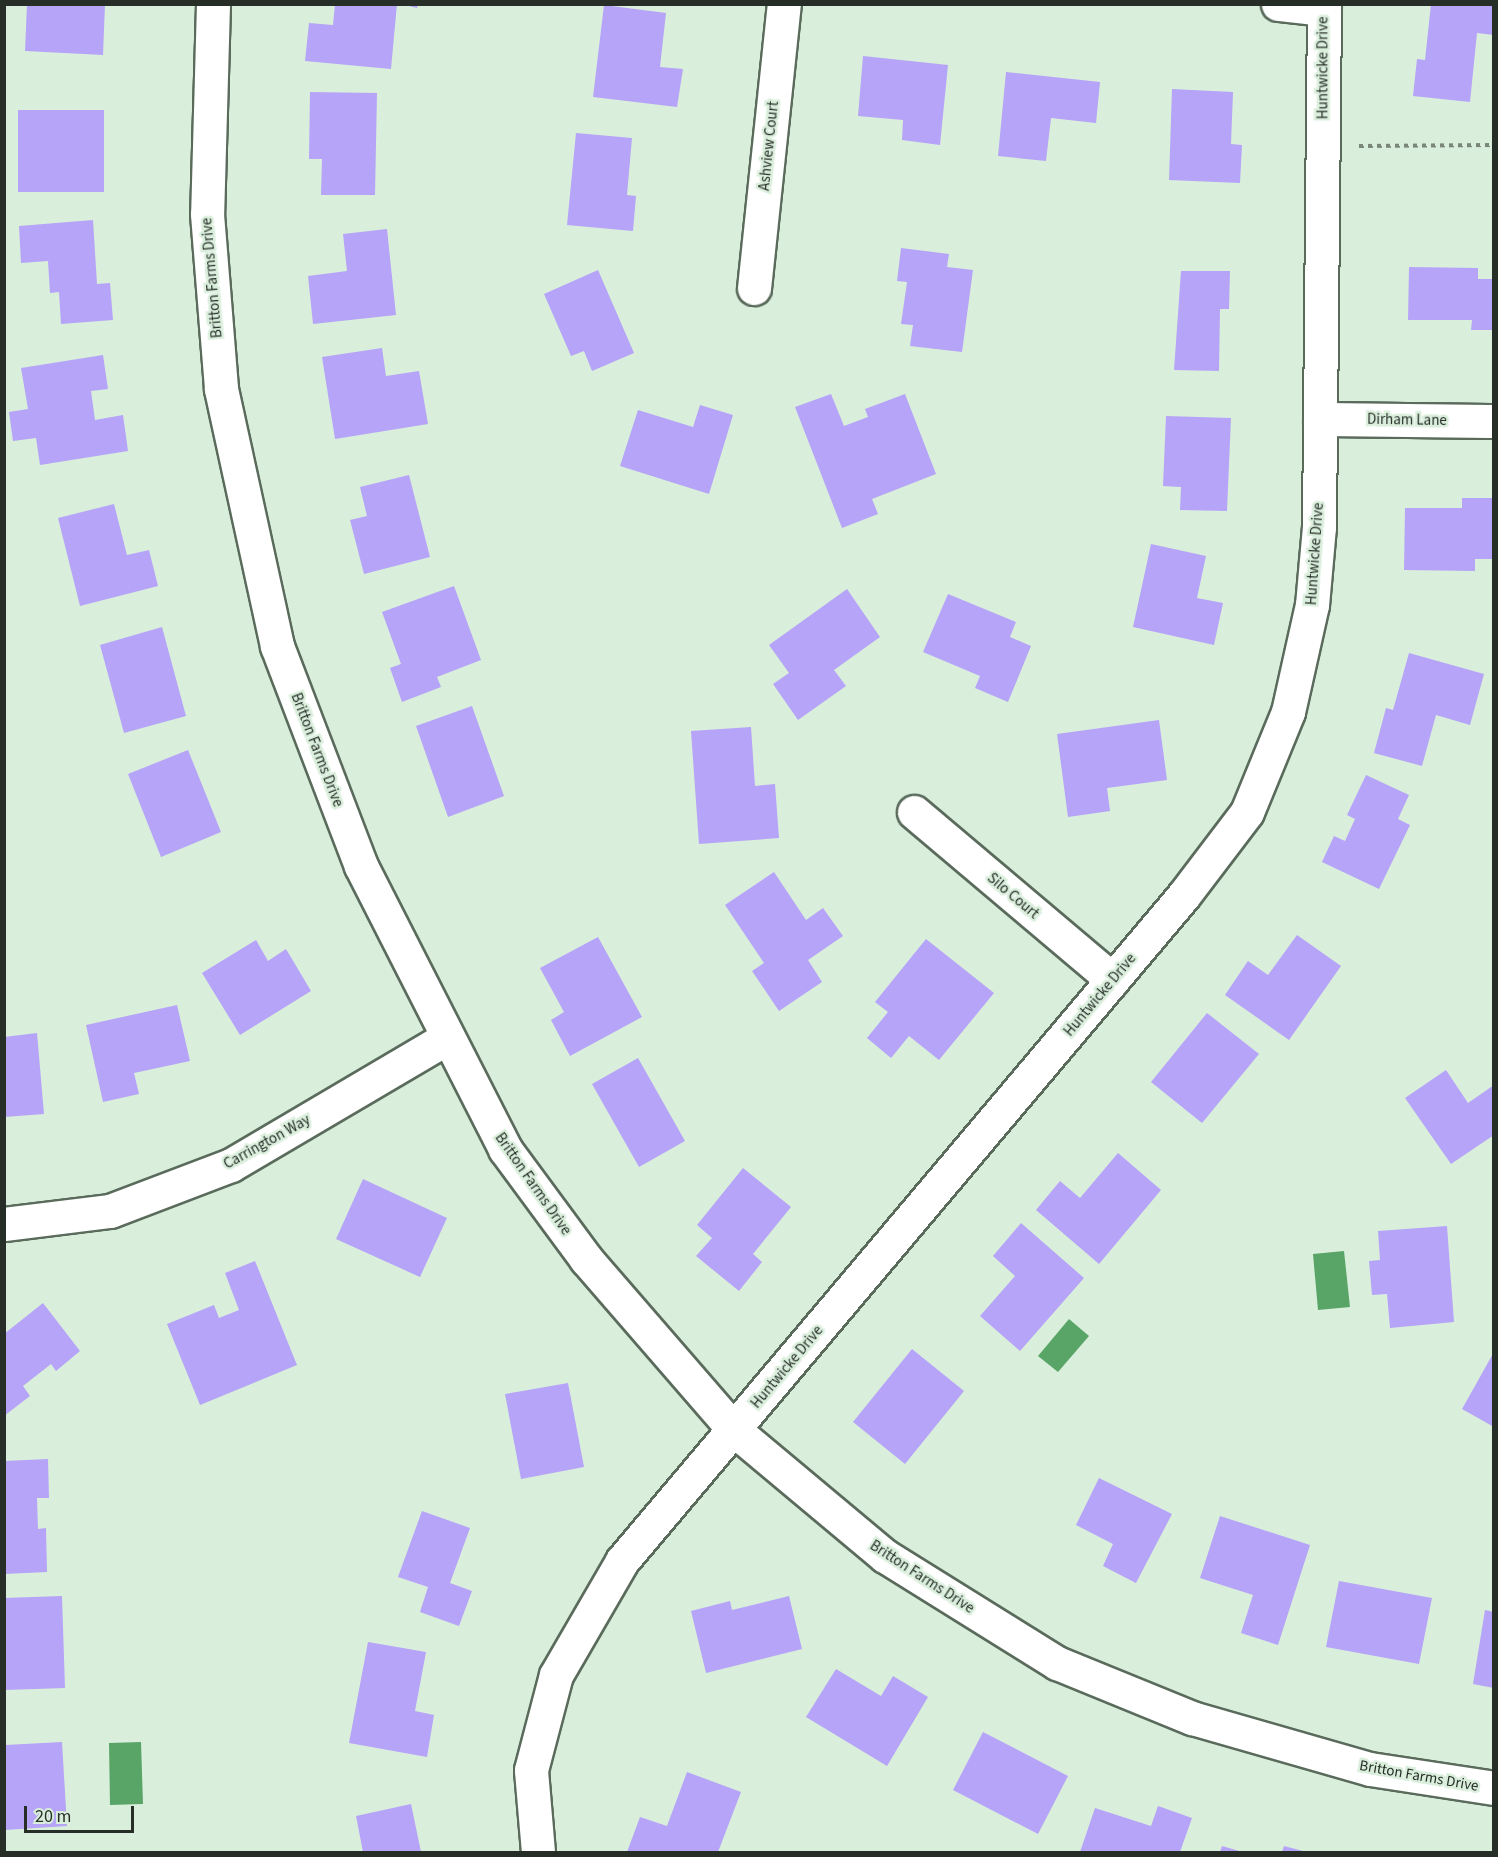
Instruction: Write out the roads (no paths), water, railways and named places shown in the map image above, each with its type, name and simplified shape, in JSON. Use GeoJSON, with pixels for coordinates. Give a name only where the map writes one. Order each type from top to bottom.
{"type":"FeatureCollection","features":[{"type":"Feature","properties":{"kind":"street","name":"Britton Farms Drive"},"geometry":{"type":"LineString","coordinates":[[213,4],[207,214],[221,389],[278,646],[361,866],[446,1039],[505,1149],[572,1240],[734,1430],[885,1556],[1057,1663],[1204,1721],[1370,1769],[1494,1788]]}},
{"type":"Feature","properties":{"kind":"street","name":"Ashview Court"},"geometry":{"type":"LineString","coordinates":[[754,288],[784,4]]}},
{"type":"Feature","properties":{"kind":"street"},"geometry":{"type":"LineString","coordinates":[[1278,4],[1324,7]]}},
{"type":"Feature","properties":{"kind":"street","name":"Huntwicke Drive"},"geometry":{"type":"LineString","coordinates":[[538,1852],[531,1770],[556,1675],[622,1561],[1113,980],[1247,812],[1288,712],[1312,605],[1320,419],[1324,7]]}},
{"type":"Feature","properties":{"kind":"street","name":"Dirham Lane"},"geometry":{"type":"LineString","coordinates":[[1320,419],[1494,421]]}},
{"type":"Feature","properties":{"kind":"street","name":"Silo Court"},"geometry":{"type":"LineString","coordinates":[[914,812],[1113,980]]}},
{"type":"Feature","properties":{"kind":"street","name":"Carrington Way"},"geometry":{"type":"LineString","coordinates":[[4,1224],[110,1211],[231,1165],[446,1039]]}}]}
